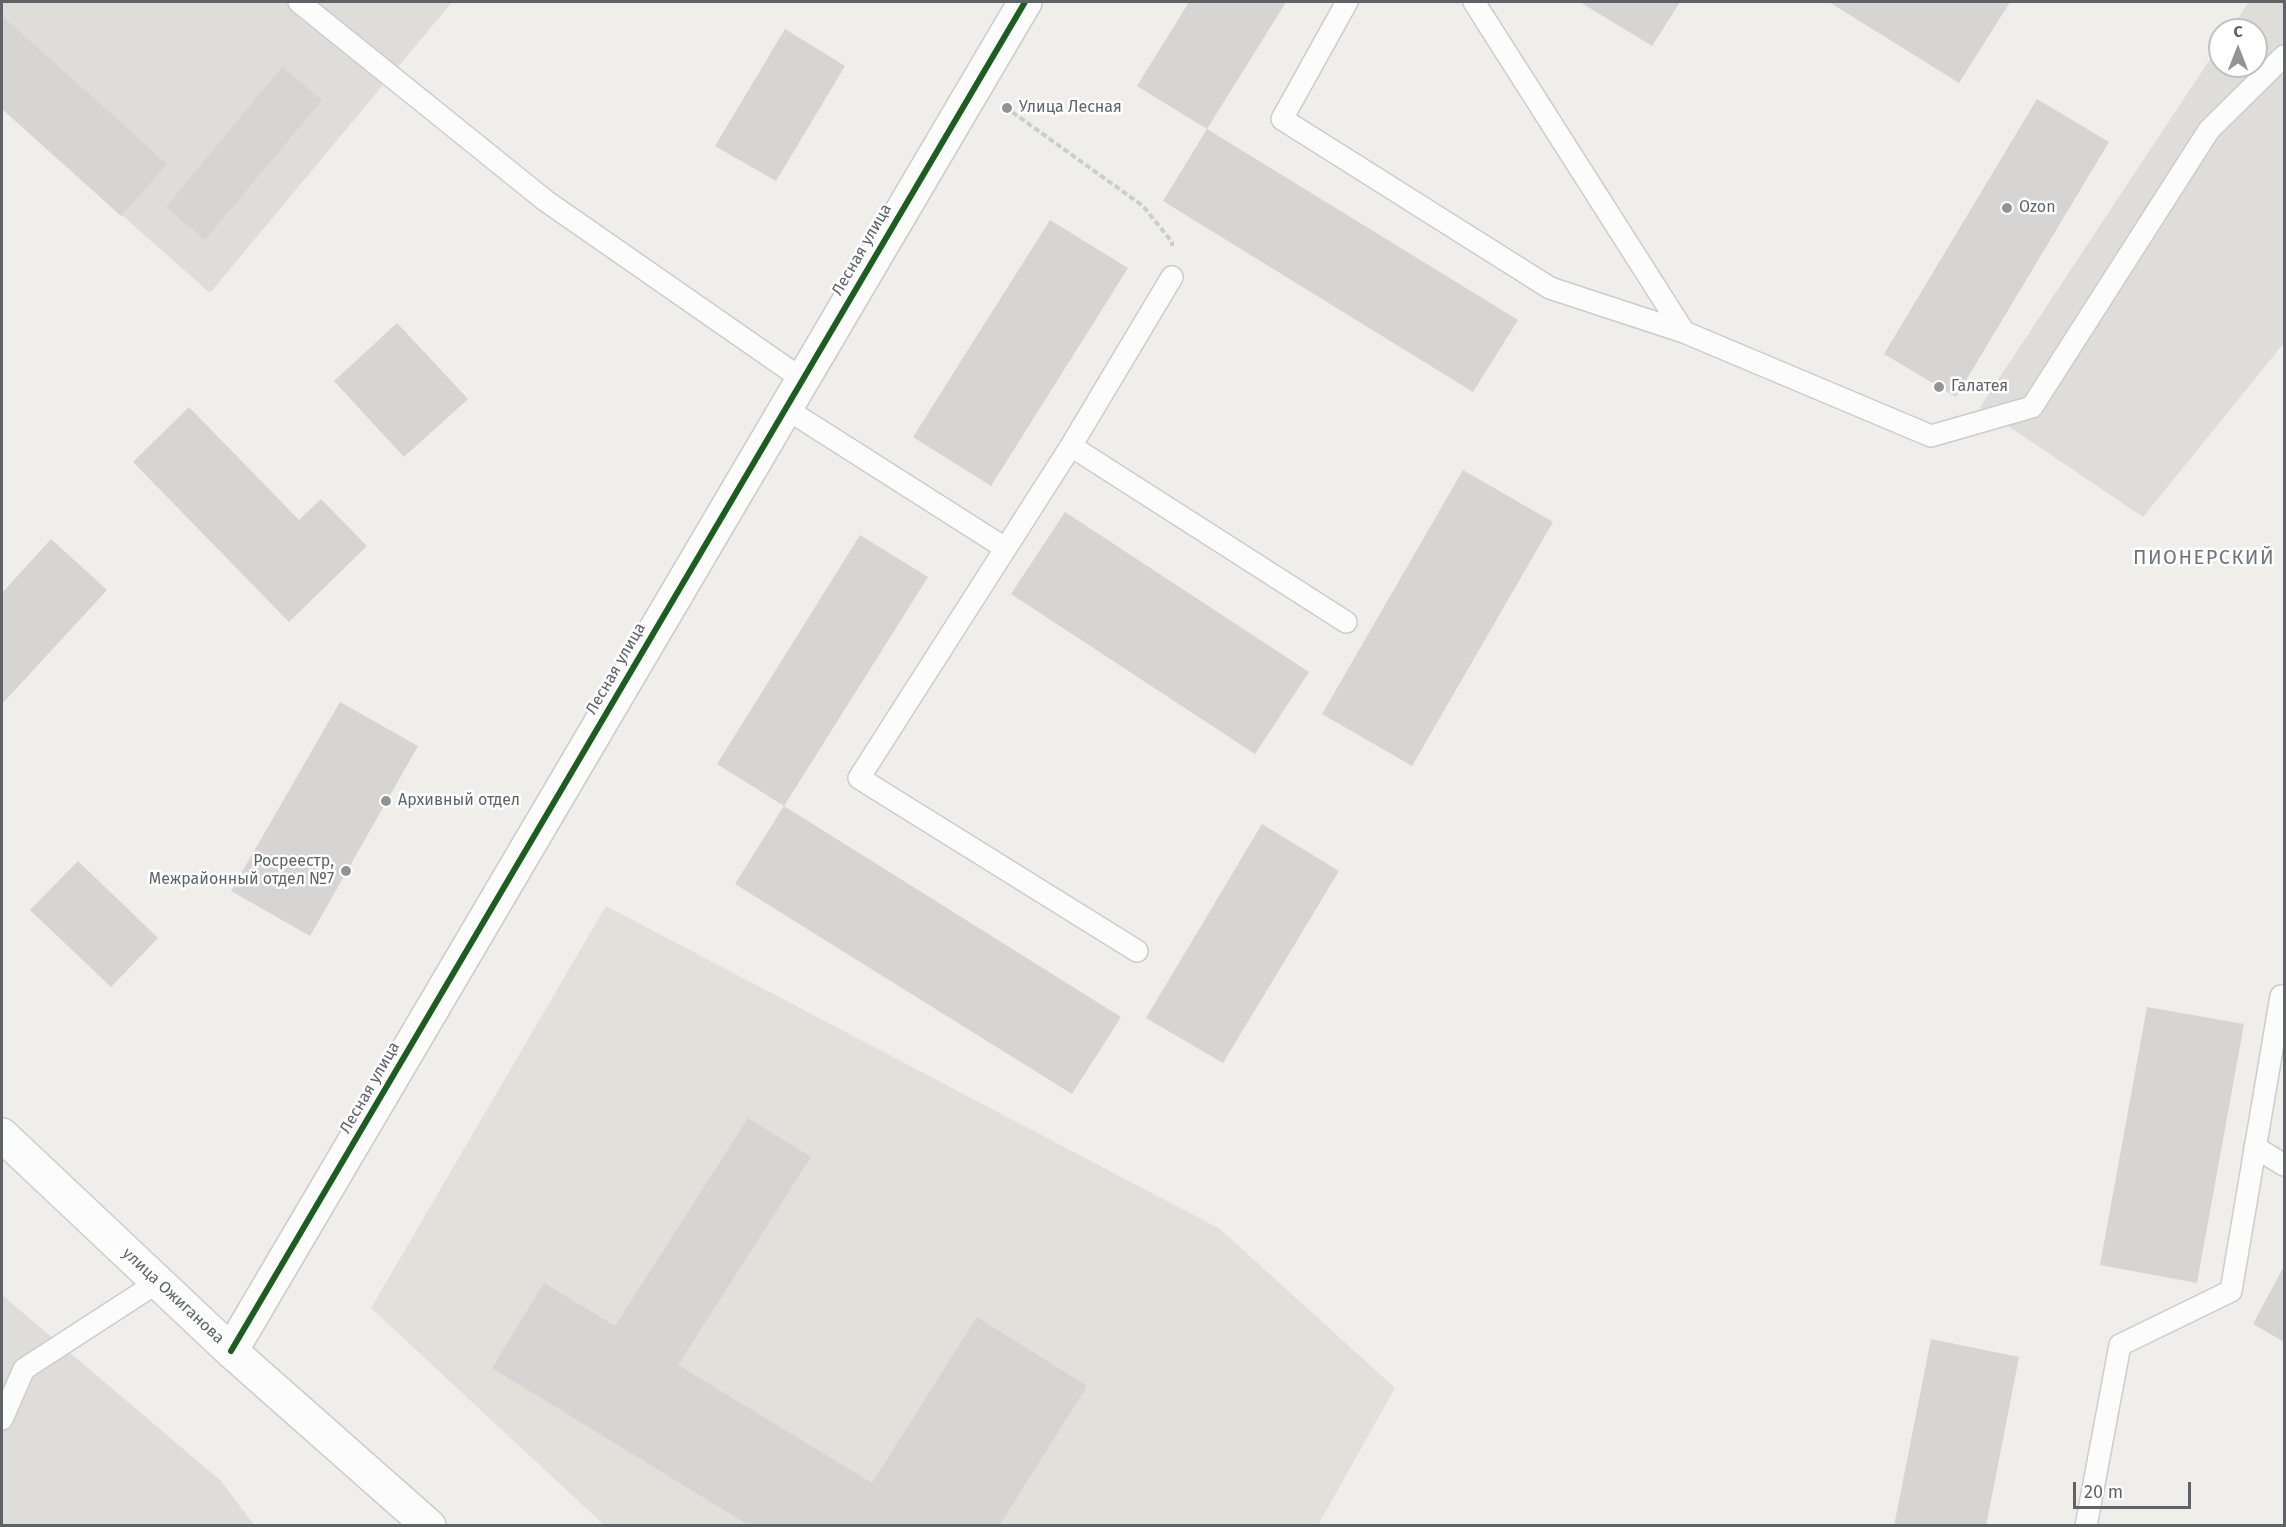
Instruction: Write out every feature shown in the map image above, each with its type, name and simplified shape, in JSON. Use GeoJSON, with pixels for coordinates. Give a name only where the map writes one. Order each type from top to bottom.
{"type":"FeatureCollection","features":[{"type":"Feature","properties":{"kind":"street","name":"Лесная улица"},"geometry":{"type":"LineString","coordinates":[[231,1351],[1024,2]]}},
{"type":"Feature","properties":{"kind":"street","name":"улица Ожиганова"},"geometry":{"type":"LineString","coordinates":[[2,1135],[231,1351],[429,1526]]}},
{"type":"Feature","properties":{"kind":"lane"},"geometry":{"type":"LineString","coordinates":[[299,2],[546,201],[802,379]]}},
{"type":"Feature","properties":{"kind":"lane"},"geometry":{"type":"LineString","coordinates":[[1347,2],[1282,118],[1550,288],[1684,332],[1931,436],[2032,406],[2209,130],[2284,56]]}},
{"type":"Feature","properties":{"kind":"lane"},"geometry":{"type":"LineString","coordinates":[[1474,2],[1684,332]]}},
{"type":"Feature","properties":{"kind":"lane"},"geometry":{"type":"LineString","coordinates":[[1137,951],[859,778],[1071,446],[1172,277]]}},
{"type":"Feature","properties":{"kind":"lane"},"geometry":{"type":"LineString","coordinates":[[785,408],[1005,548]]}},
{"type":"Feature","properties":{"kind":"lane"},"geometry":{"type":"LineString","coordinates":[[1071,446],[1346,622]]}},
{"type":"Feature","properties":{"kind":"lane"},"geometry":{"type":"LineString","coordinates":[[2086,1526],[2120,1345],[2231,1291],[2281,996]]}},
{"type":"Feature","properties":{"kind":"lane"},"geometry":{"type":"LineString","coordinates":[[2255,1147],[2284,1165]]}},
{"type":"Feature","properties":{"kind":"lane"},"geometry":{"type":"LineString","coordinates":[[2,1419],[24,1369],[158,1282]]}},
{"type":"Feature","properties":{"kind":"path"},"geometry":{"type":"LineString","coordinates":[[975,86],[1143,206],[1172,242],[1172,277]]}},
{"type":"Feature","properties":{"kind":"shaded area"},"geometry":{"type":"Polygon","coordinates":[[[2,2],[452,2],[210,293],[2,109],[2,2]]]}},
{"type":"Feature","properties":{"kind":"shaded area"},"geometry":{"type":"Polygon","coordinates":[[[2249,2],[2284,2],[2284,343],[2143,517],[1980,407],[2208,62],[2208,78],[2268,78],[2268,18],[2238,18],[2249,2]]]}},
{"type":"Feature","properties":{"kind":"shaded area"},"geometry":{"type":"Polygon","coordinates":[[[606,906],[1220,1229],[1395,1388],[1318,1525],[604,1525],[371,1308],[606,906]]]}},
{"type":"Feature","properties":{"kind":"shaded area"},"geometry":{"type":"Polygon","coordinates":[[[2,1295],[221,1481],[254,1525],[2,1525],[2,1295]]]}},
{"type":"Feature","properties":{"kind":"building"},"geometry":{"type":"Polygon","coordinates":[[[1189,2],[1286,2],[1207,129],[1137,86],[1189,2]]]}},
{"type":"Feature","properties":{"kind":"building"},"geometry":{"type":"Polygon","coordinates":[[[1580,2],[1680,2],[1652,46],[1580,2]]]}},
{"type":"Feature","properties":{"kind":"building"},"geometry":{"type":"Polygon","coordinates":[[[1829,2],[2010,2],[1959,83],[1829,2]]]}},
{"type":"Feature","properties":{"kind":"building"},"geometry":{"type":"Polygon","coordinates":[[[2,16],[167,164],[121,216],[2,109],[2,16]]]}},
{"type":"Feature","properties":{"kind":"building"},"geometry":{"type":"Polygon","coordinates":[[[785,29],[845,66],[776,181],[715,146],[785,29]]]}},
{"type":"Feature","properties":{"kind":"building"},"geometry":{"type":"Polygon","coordinates":[[[282,67],[322,100],[205,240],[166,207],[282,67]]]}},
{"type":"Feature","properties":{"kind":"building"},"geometry":{"type":"Polygon","coordinates":[[[2037,99],[2109,142],[1956,397],[1884,354],[2037,99]]]}},
{"type":"Feature","properties":{"kind":"building"},"geometry":{"type":"Polygon","coordinates":[[[1207,129],[1518,320],[1473,392],[1163,201],[1207,129]]]}},
{"type":"Feature","properties":{"kind":"building"},"geometry":{"type":"Polygon","coordinates":[[[1050,220],[1128,268],[991,486],[913,437],[1050,220]]]}},
{"type":"Feature","properties":{"kind":"building"},"geometry":{"type":"Polygon","coordinates":[[[397,323],[468,399],[404,457],[334,381],[397,323]]]}},
{"type":"Feature","properties":{"kind":"building"},"geometry":{"type":"Polygon","coordinates":[[[189,407],[299,520],[321,499],[367,546],[289,622],[133,462],[189,407]]]}},
{"type":"Feature","properties":{"kind":"building"},"geometry":{"type":"Polygon","coordinates":[[[1463,470],[1553,522],[1412,766],[1322,714],[1463,470]]]}},
{"type":"Feature","properties":{"kind":"building"},"geometry":{"type":"Polygon","coordinates":[[[1065,512],[1309,672],[1255,754],[1011,594],[1065,512]]]}},
{"type":"Feature","properties":{"kind":"building"},"geometry":{"type":"Polygon","coordinates":[[[860,535],[928,577],[784,806],[717,764],[860,535]]]}},
{"type":"Feature","properties":{"kind":"building"},"geometry":{"type":"Polygon","coordinates":[[[51,539],[107,590],[2,704],[2,593],[51,539]]]}},
{"type":"Feature","properties":{"kind":"building"},"geometry":{"type":"Polygon","coordinates":[[[340,702],[418,746],[310,936],[231,891],[340,702]]]}},
{"type":"Feature","properties":{"kind":"building"},"geometry":{"type":"Polygon","coordinates":[[[784,806],[1121,1017],[1072,1094],[735,884],[784,806]]]}},
{"type":"Feature","properties":{"kind":"building"},"geometry":{"type":"Polygon","coordinates":[[[1262,824],[1339,871],[1223,1063],[1146,1018],[1262,824]]]}},
{"type":"Feature","properties":{"kind":"building"},"geometry":{"type":"Polygon","coordinates":[[[78,861],[158,938],[111,987],[30,910],[78,861]]]}},
{"type":"Feature","properties":{"kind":"building"},"geometry":{"type":"Polygon","coordinates":[[[2147,1007],[2244,1024],[2197,1283],[2100,1265],[2147,1007]]]}},
{"type":"Feature","properties":{"kind":"building"},"geometry":{"type":"Polygon","coordinates":[[[748,1118],[811,1157],[678,1365],[872,1483],[977,1317],[1087,1386],[999,1526],[750,1526],[492,1368],[544,1283],[615,1326],[748,1118]]]}},
{"type":"Feature","properties":{"kind":"building"},"geometry":{"type":"Polygon","coordinates":[[[2284,1266],[2284,1342],[2253,1324],[2284,1266]]]}},
{"type":"Feature","properties":{"kind":"building"},"geometry":{"type":"Polygon","coordinates":[[[1931,1339],[2019,1357],[1986,1526],[1894,1526],[1931,1339]]]}},
{"type":"Feature","properties":{"kind":"cycle path"},"geometry":{"type":"LineString","coordinates":[[231,1351],[1025,2]]}},
{"type":"Feature","properties":{"kind":"place","name":"Улица Лесная"},"geometry":{"type":"Point","coordinates":[1007,108]}},
{"type":"Feature","properties":{"kind":"place","name":"Ozon"},"geometry":{"type":"Point","coordinates":[2007,208]}},
{"type":"Feature","properties":{"kind":"place","name":"Галатея"},"geometry":{"type":"Point","coordinates":[1939,387]}},
{"type":"Feature","properties":{"kind":"place","name":"Архивный отдел"},"geometry":{"type":"Point","coordinates":[386,801]}},
{"type":"Feature","properties":{"kind":"place","name":"Росреестр, Межрайонный отдел №7"},"geometry":{"type":"Point","coordinates":[346,871]}},
{"type":"Feature","properties":{"kind":"district","name":"ПИОНЕРСКИЙ"},"geometry":{"type":"Point","coordinates":[2204,558]}}]}
